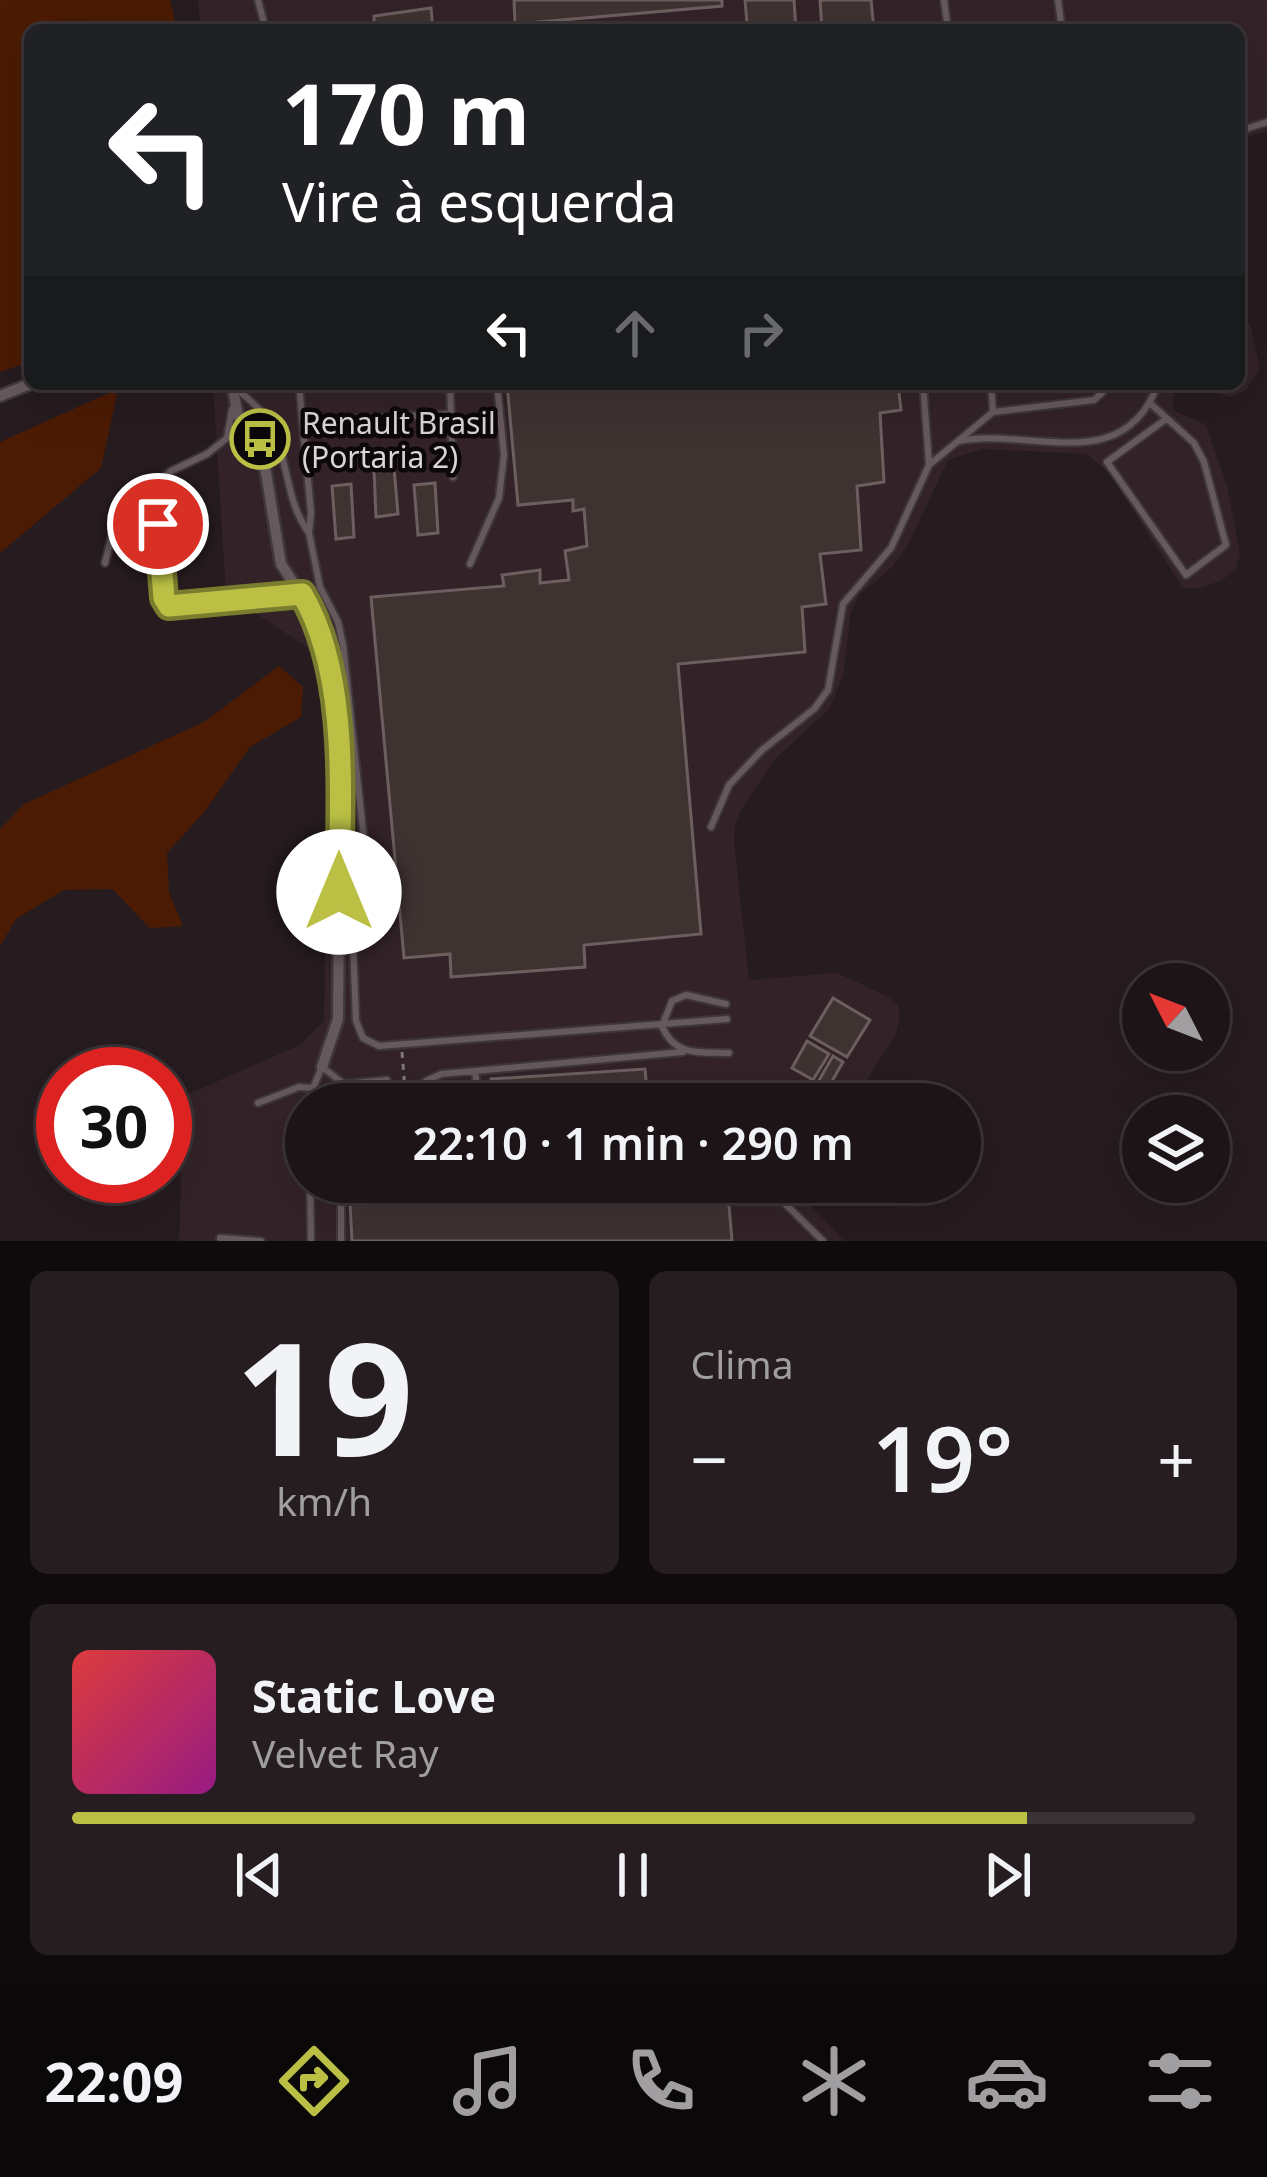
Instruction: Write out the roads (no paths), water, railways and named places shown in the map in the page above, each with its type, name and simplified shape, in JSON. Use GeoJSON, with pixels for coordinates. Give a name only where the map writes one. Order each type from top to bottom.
{"type":"FeatureCollection","features":[{"type":"Feature","properties":{"kind":"street"},"geometry":{"type":"LineString","coordinates":[[233,390],[234,403],[264,461],[280,563],[302,594],[322,636],[338,752],[338,1018],[322,1067]]}},
{"type":"Feature","properties":{"kind":"lane"},"geometry":{"type":"LineString","coordinates":[[238,390],[274,431],[296,514],[309,533]]}},
{"type":"Feature","properties":{"kind":"lane"},"geometry":{"type":"LineString","coordinates":[[299,390],[309,533],[320,587],[344,645],[364,840],[352,916],[356,1021],[363,1038],[379,1046],[727,1019]]}},
{"type":"Feature","properties":{"kind":"lane"},"geometry":{"type":"LineString","coordinates":[[450,390],[454,477]]}},
{"type":"Feature","properties":{"kind":"lane"},"geometry":{"type":"LineString","coordinates":[[470,564],[499,498],[504,455],[497,390]]}},
{"type":"Feature","properties":{"kind":"lane"},"geometry":{"type":"LineString","coordinates":[[923,390],[929,465]]}},
{"type":"Feature","properties":{"kind":"lane"},"geometry":{"type":"LineString","coordinates":[[992,390],[994,412]]}},
{"type":"Feature","properties":{"kind":"lane"},"geometry":{"type":"LineString","coordinates":[[711,827],[729,785],[762,750],[814,709],[828,690],[843,604],[892,548],[929,465],[994,412],[1094,400],[1103,390]]}},
{"type":"Feature","properties":{"kind":"lane"},"geometry":{"type":"LineString","coordinates":[[955,441],[988,435],[1076,445],[1101,441],[1119,434],[1151,404],[1156,390]]}},
{"type":"Feature","properties":{"kind":"lane"},"geometry":{"type":"LineString","coordinates":[[105,563],[114,528],[171,471],[207,454],[227,438],[234,403]]}},
{"type":"Feature","properties":{"kind":"lane"},"geometry":{"type":"LineString","coordinates":[[1151,404],[1194,442],[1204,461],[1226,545],[1186,575],[1106,463],[1166,418]]}},
{"type":"Feature","properties":{"kind":"lane"},"geometry":{"type":"LineString","coordinates":[[326,420],[452,414]]}},
{"type":"Feature","properties":{"kind":"lane"},"geometry":{"type":"LineString","coordinates":[[155,487],[164,598],[169,606],[302,594]]}},
{"type":"Feature","properties":{"kind":"lane"},"geometry":{"type":"LineString","coordinates":[[683,1052],[671,1044],[662,1026],[672,1001],[686,994],[726,1004]]}},
{"type":"Feature","properties":{"kind":"lane"},"geometry":{"type":"LineString","coordinates":[[424,1083],[442,1074],[683,1052],[729,1053]]}},
{"type":"Feature","properties":{"kind":"lane"},"geometry":{"type":"LineString","coordinates":[[607,1059],[608,1069]]}},
{"type":"Feature","properties":{"kind":"lane"},"geometry":{"type":"LineString","coordinates":[[315,1083],[322,1067],[344,1084],[387,1080]]}},
{"type":"Feature","properties":{"kind":"lane"},"geometry":{"type":"LineString","coordinates":[[475,1071],[476,1083]]}},
{"type":"Feature","properties":{"kind":"lane"},"geometry":{"type":"LineString","coordinates":[[258,1102],[285,1092]]}},
{"type":"Feature","properties":{"kind":"lane"},"geometry":{"type":"LineString","coordinates":[[309,1203],[310,1241]]}},
{"type":"Feature","properties":{"kind":"lane"},"geometry":{"type":"LineString","coordinates":[[341,1203],[341,1241]]}},
{"type":"Feature","properties":{"kind":"lane"},"geometry":{"type":"LineString","coordinates":[[784,1203],[823,1241]]}},
{"type":"Feature","properties":{"kind":"lane"},"geometry":{"type":"LineString","coordinates":[[220,1238],[262,1241]]}},
{"type":"Feature","properties":{"kind":"place","name":"Renault Brasil (Portaria 2)"},"geometry":{"type":"Point","coordinates":[260,439]}}]}
